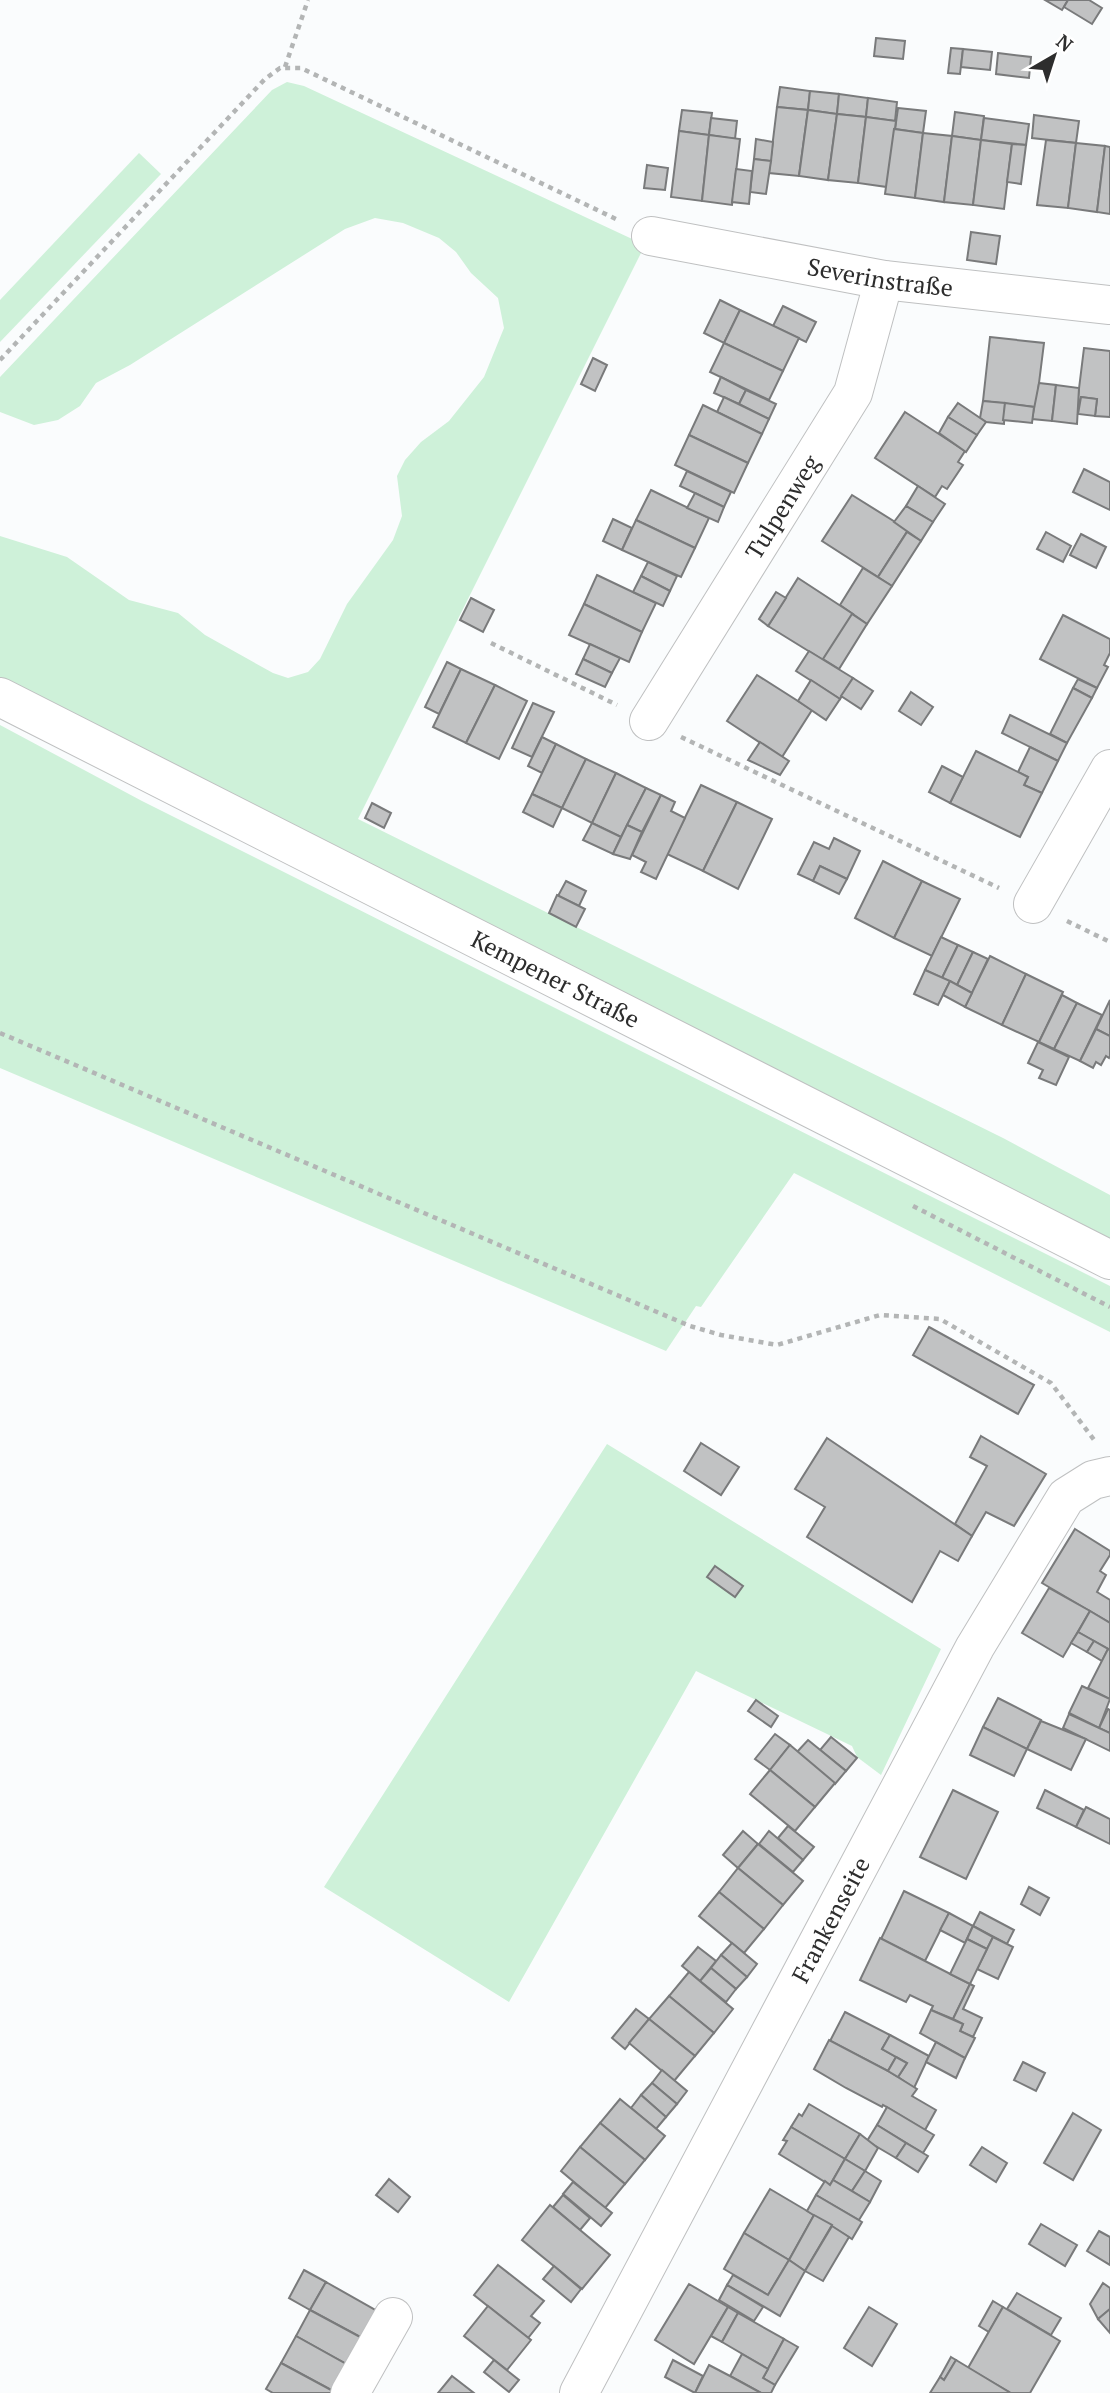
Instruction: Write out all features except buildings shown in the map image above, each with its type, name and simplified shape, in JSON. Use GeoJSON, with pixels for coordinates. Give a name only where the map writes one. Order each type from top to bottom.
{"type":"FeatureCollection","features":[{"type":"Feature","properties":{"kind":"street","name":"Severinstraße"},"geometry":{"type":"LineString","coordinates":[[651,236],[884,280],[1110,305]]}},
{"type":"Feature","properties":{"kind":"street","name":"Tulpenweg"},"geometry":{"type":"LineString","coordinates":[[649,721],[853,393],[884,280]]}},
{"type":"Feature","properties":{"kind":"street","name":"Kempener Straße"},"geometry":{"type":"LineString","coordinates":[[0,697],[1110,1260]]}},
{"type":"Feature","properties":{"kind":"street"},"geometry":{"type":"LineString","coordinates":[[1033,904],[1110,769]]}},
{"type":"Feature","properties":{"kind":"street","name":"Frankenseite"},"geometry":{"type":"LineString","coordinates":[[579,2393],[975,1647],[1066,1497],[1093,1480],[1106,1463]]}},
{"type":"Feature","properties":{"kind":"street"},"geometry":{"type":"LineString","coordinates":[[350,2393],[393,2317]]}},
{"type":"Feature","properties":{"kind":"path"},"geometry":{"type":"LineString","coordinates":[[285,67],[308,0]]}},
{"type":"Feature","properties":{"kind":"path"},"geometry":{"type":"LineString","coordinates":[[0,360],[268,76],[285,67],[297,67],[316,75],[651,236]]}},
{"type":"Feature","properties":{"kind":"path"},"geometry":{"type":"LineString","coordinates":[[491,643],[1110,942]]}},
{"type":"Feature","properties":{"kind":"path"},"geometry":{"type":"LineString","coordinates":[[0,1033],[690,1326],[721,1335],[777,1345],[880,1315],[940,1319],[1051,1383],[1106,1463]]}},
{"type":"Feature","properties":{"kind":"green space"},"geometry":{"type":"Polygon","coordinates":[[[287,82],[304,86],[645,245],[358,819],[1003,1138],[1110,1195],[1110,1240],[0,679],[0,536],[67,557],[129,600],[178,613],[205,635],[273,673],[288,678],[308,672],[320,659],[347,604],[393,540],[402,516],[397,476],[405,460],[421,442],[449,421],[484,377],[504,328],[498,298],[471,273],[456,252],[439,238],[403,223],[375,218],[345,229],[130,365],[96,383],[80,406],[58,420],[34,425],[0,412],[0,377],[272,90],[287,82]]]}},
{"type":"Feature","properties":{"kind":"green space"},"geometry":{"type":"Polygon","coordinates":[[[139,153],[161,174],[0,342],[0,300],[139,153]]]}},
{"type":"Feature","properties":{"kind":"green space"},"geometry":{"type":"Polygon","coordinates":[[[0,725],[142,801],[1110,1286],[1110,1332],[794,1173],[701,1307],[696,1306],[666,1351],[0,1068],[0,725]]]}},
{"type":"Feature","properties":{"kind":"green space"},"geometry":{"type":"Polygon","coordinates":[[[607,1444],[941,1649],[881,1775],[857,1757],[852,1746],[696,1671],[509,2002],[324,1887],[607,1444]]]}}]}
